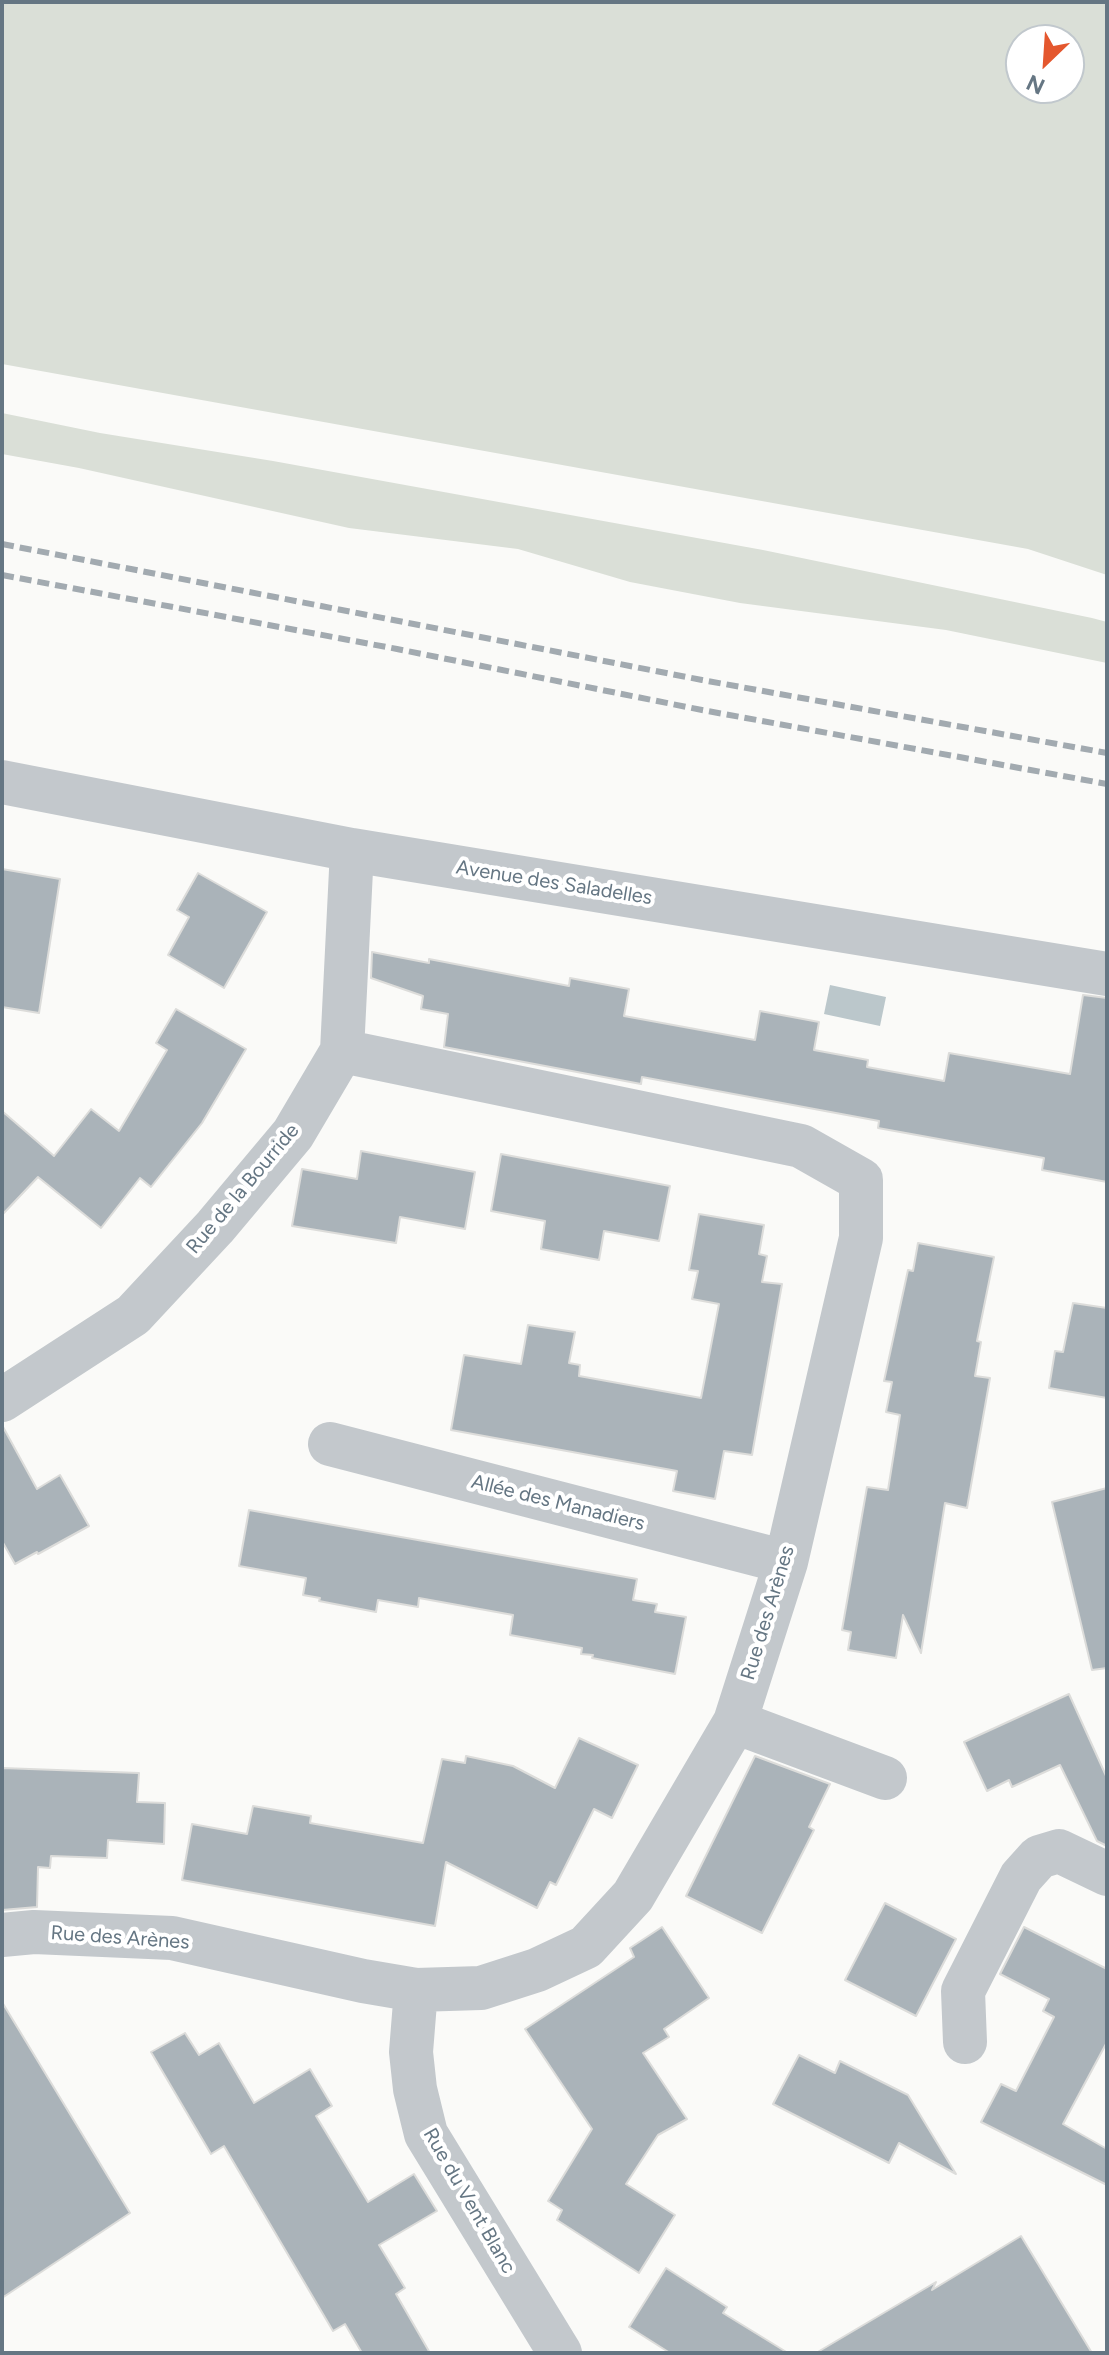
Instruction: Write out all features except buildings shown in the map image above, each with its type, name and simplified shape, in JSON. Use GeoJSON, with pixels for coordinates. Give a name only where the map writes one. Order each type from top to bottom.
{"type":"FeatureCollection","features":[{"type":"Feature","properties":{"kind":"street","name":"Avenue des Saladelles"},"geometry":{"type":"LineString","coordinates":[[2,782],[352,850],[1107,974]]}},
{"type":"Feature","properties":{"kind":"street","name":"Rue de la Bourride"},"geometry":{"type":"LineString","coordinates":[[2,1400],[133,1315],[215,1227],[293,1134],[342,1051],[352,850]]}},
{"type":"Feature","properties":{"kind":"street","name":"Rue des Arènes"},"geometry":{"type":"LineString","coordinates":[[2,1935],[34,1932],[172,1938],[416,1990],[481,1988],[537,1970],[586,1947],[633,1896],[735,1722],[786,1562],[861,1238],[861,1180],[801,1146],[342,1051]]}},
{"type":"Feature","properties":{"kind":"street","name":"Allée des Manadiers"},"geometry":{"type":"LineString","coordinates":[[330,1444],[786,1562]]}},
{"type":"Feature","properties":{"kind":"street"},"geometry":{"type":"LineString","coordinates":[[735,1722],[885,1778]]}},
{"type":"Feature","properties":{"kind":"street"},"geometry":{"type":"LineString","coordinates":[[965,2042],[963,1991],[1021,1877],[1039,1857],[1059,1851],[1107,1874]]}},
{"type":"Feature","properties":{"kind":"street","name":"Rue du Vent Blanc"},"geometry":{"type":"LineString","coordinates":[[416,1990],[411,2052],[415,2089],[426,2134],[560,2353]]}},
{"type":"Feature","properties":{"kind":"shaded area"},"geometry":{"type":"Polygon","coordinates":[[[2,2],[1107,2],[1107,575],[1028,549],[2,364],[2,2]]]}},
{"type":"Feature","properties":{"kind":"shaded area"},"geometry":{"type":"Polygon","coordinates":[[[2,413],[763,550],[1092,618],[1107,622],[1107,663],[946,630],[740,603],[630,582],[518,549],[349,528],[2,454],[2,413]]]}},
{"type":"Feature","properties":{"kind":"shaded area"},"geometry":{"type":"Polygon","coordinates":[[[830,985],[886,997],[880,1026],[824,1014],[830,985]]]}},
{"type":"Feature","properties":{"kind":"railway"},"geometry":{"type":"LineString","coordinates":[[2,544],[702,680],[1107,753]]}},
{"type":"Feature","properties":{"kind":"railway"},"geometry":{"type":"LineString","coordinates":[[2,575],[702,710],[1107,784]]}}]}
